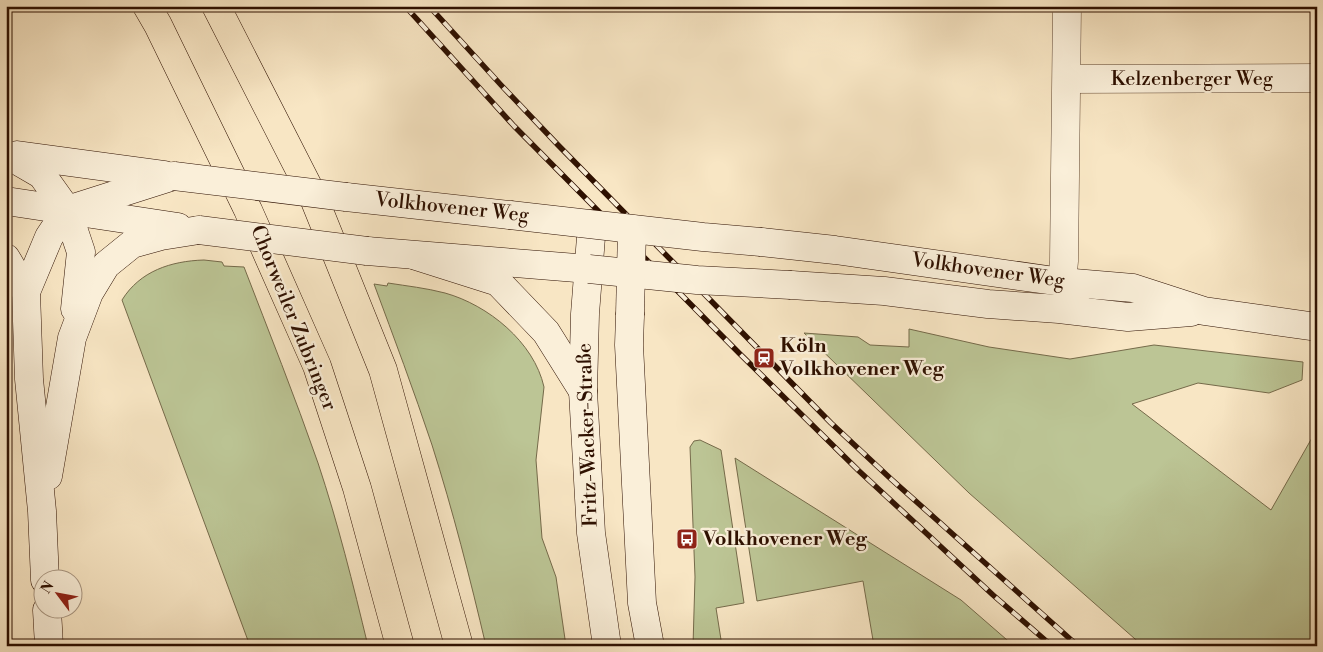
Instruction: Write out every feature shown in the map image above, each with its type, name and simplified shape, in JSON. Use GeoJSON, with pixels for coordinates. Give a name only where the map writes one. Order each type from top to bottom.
{"type":"FeatureCollection","features":[{"type":"Feature","properties":{"kind":"highway","name":"Chorweiler Zubringer"},"geometry":{"type":"LineString","coordinates":[[147,6],[248,210],[318,366],[357,488],[400,646]]}},
{"type":"Feature","properties":{"kind":"highway"},"geometry":{"type":"LineString","coordinates":[[216,6],[313,196],[383,370],[459,646]]}},
{"type":"Feature","properties":{"kind":"street"},"geometry":{"type":"LineString","coordinates":[[1067,6],[1062,282],[1084,312]]}},
{"type":"Feature","properties":{"kind":"street","name":"Kelzenberger Weg"},"geometry":{"type":"LineString","coordinates":[[1067,79],[1317,78]]}},
{"type":"Feature","properties":{"kind":"street"},"geometry":{"type":"LineString","coordinates":[[6,154],[42,175],[67,210],[81,252],[72,338],[42,511]]}},
{"type":"Feature","properties":{"kind":"street","name":"Volkhovener Weg"},"geometry":{"type":"LineString","coordinates":[[6,154],[346,197],[702,238],[845,251],[1062,282],[1133,288],[1204,311],[1317,326]]}},
{"type":"Feature","properties":{"kind":"street"},"geometry":{"type":"LineString","coordinates":[[45,570],[42,511],[28,379],[26,292],[49,237],[67,210],[174,176]]}},
{"type":"Feature","properties":{"kind":"street","name":"Volkhovener Weg"},"geometry":{"type":"LineString","coordinates":[[6,201],[199,230],[416,256],[553,265],[698,280],[884,291],[988,304],[1059,309],[1128,317],[1204,311]]}},
{"type":"Feature","properties":{"kind":"street","name":"Fritz-Wacker-Straße"},"geometry":{"type":"LineString","coordinates":[[592,224],[586,301],[583,391],[590,533],[607,646]]}},
{"type":"Feature","properties":{"kind":"street"},"geometry":{"type":"LineString","coordinates":[[632,229],[629,344],[642,603],[650,646]]}},
{"type":"Feature","properties":{"kind":"street"},"geometry":{"type":"LineString","coordinates":[[72,338],[88,293],[106,265],[132,244],[161,236],[199,230]]}},
{"type":"Feature","properties":{"kind":"street"},"geometry":{"type":"LineString","coordinates":[[416,256],[498,282],[546,332],[583,391]]}},
{"type":"Feature","properties":{"kind":"street"},"geometry":{"type":"LineString","coordinates":[[6,258],[26,292]]}},
{"type":"Feature","properties":{"kind":"street"},"geometry":{"type":"LineString","coordinates":[[48,620],[49,646]]}},
{"type":"Feature","properties":{"kind":"green space"},"geometry":{"type":"Polygon","coordinates":[[[204,260],[222,262],[224,266],[244,267],[318,463],[339,531],[368,646],[250,646],[122,300],[138,282],[157,270],[168,265],[204,260]]]}},
{"type":"Feature","properties":{"kind":"green space"},"geometry":{"type":"Polygon","coordinates":[[[388,283],[445,293],[477,306],[493,316],[520,341],[539,371],[544,387],[536,460],[542,538],[556,577],[566,646],[486,646],[440,470],[374,284],[387,286],[388,283]]]}},
{"type":"Feature","properties":{"kind":"green space"},"geometry":{"type":"Polygon","coordinates":[[[909,329],[989,347],[1070,359],[1154,345],[1303,362],[1302,380],[1269,393],[1198,383],[1132,404],[1271,510],[1317,429],[1317,646],[1143,646],[969,493],[804,333],[858,337],[870,345],[909,347],[909,329]]]}},
{"type":"Feature","properties":{"kind":"green space"},"geometry":{"type":"Polygon","coordinates":[[[700,440],[721,450],[744,603],[716,608],[722,646],[693,646],[695,577],[690,447],[694,441],[700,440]]]}},
{"type":"Feature","properties":{"kind":"green space"},"geometry":{"type":"Polygon","coordinates":[[[735,458],[961,600],[1014,646],[874,646],[863,581],[757,601],[735,458]]]}},
{"type":"Feature","properties":{"kind":"railway"},"geometry":{"type":"LineString","coordinates":[[405,6],[514,126],[739,353],[859,471],[993,595],[1052,646]]}},
{"type":"Feature","properties":{"kind":"railway"},"geometry":{"type":"LineString","coordinates":[[429,6],[558,145],[831,423],[1078,646]]}},
{"type":"Feature","properties":{"kind":"place","name":"Köln Volkhovener Weg"},"geometry":{"type":"Point","coordinates":[764,358]}},
{"type":"Feature","properties":{"kind":"place","name":"Volkhovener Weg"},"geometry":{"type":"Point","coordinates":[687,539]}}]}
